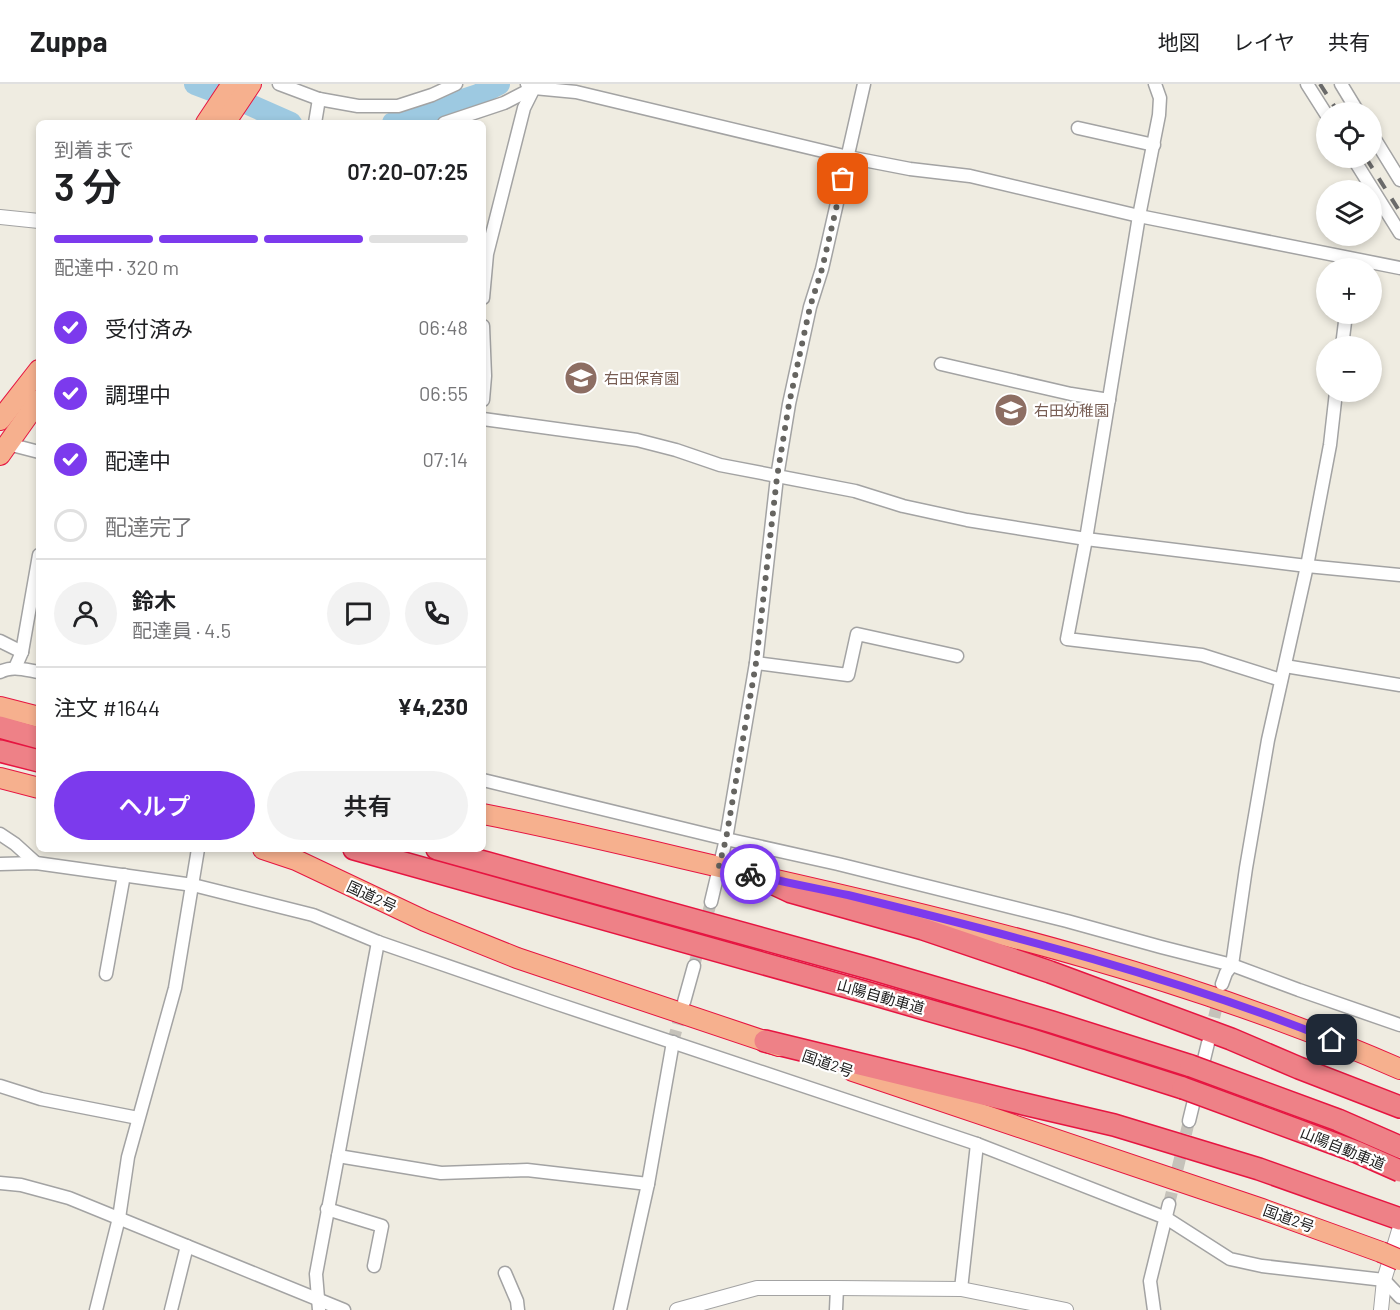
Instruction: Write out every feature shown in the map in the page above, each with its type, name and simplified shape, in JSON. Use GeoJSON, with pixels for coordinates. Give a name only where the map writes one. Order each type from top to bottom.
{"type":"FeatureCollection","features":[{"type":"Feature","properties":{"kind":"highway"},"geometry":{"type":"LineString","coordinates":[[223,119],[231,84]]}},
{"type":"Feature","properties":{"kind":"highway"},"geometry":{"type":"LineString","coordinates":[[223,119],[251,84]]}},
{"type":"Feature","properties":{"kind":"highway"},"geometry":{"type":"LineString","coordinates":[[0,420],[36,374]]}},
{"type":"Feature","properties":{"kind":"highway"},"geometry":{"type":"LineString","coordinates":[[4,449],[36,404]]}},
{"type":"Feature","properties":{"kind":"highway"},"geometry":{"type":"LineString","coordinates":[[0,707],[36,716]]}},
{"type":"Feature","properties":{"kind":"highway"},"geometry":{"type":"LineString","coordinates":[[0,727],[36,737]]}},
{"type":"Feature","properties":{"kind":"highway"},"geometry":{"type":"LineString","coordinates":[[0,751],[36,760]]}},
{"type":"Feature","properties":{"kind":"highway"},"geometry":{"type":"LineString","coordinates":[[0,772],[34,786]]}},
{"type":"Feature","properties":{"kind":"highway"},"geometry":{"type":"LineString","coordinates":[[0,778],[34,786]]}},
{"type":"Feature","properties":{"kind":"highway"},"geometry":{"type":"LineString","coordinates":[[486,815],[845,895],[1097,961],[1165,981],[1297,1026],[1400,1069]]}},
{"type":"Feature","properties":{"kind":"highway","name":"国道2号"},"geometry":{"type":"LineString","coordinates":[[272,852],[296,860],[425,921],[517,958],[1262,1209],[1400,1260]]}},
{"type":"Feature","properties":{"kind":"highway","name":"山陽自動車道"},"geometry":{"type":"LineString","coordinates":[[365,852],[1029,1039],[1182,1088],[1314,1136],[1400,1171]]}},
{"type":"Feature","properties":{"kind":"highway","name":"山陽自動車道"},"geometry":{"type":"LineString","coordinates":[[448,852],[872,969],[1052,1022],[1191,1066],[1338,1120],[1400,1147]]}},
{"type":"Feature","properties":{"kind":"highway"},"geometry":{"type":"LineString","coordinates":[[757,876],[790,892],[923,929],[1050,972],[1231,1039],[1400,1107]]}},
{"type":"Feature","properties":{"kind":"highway"},"geometry":{"type":"LineString","coordinates":[[765,1041],[1114,1125],[1259,1169],[1397,1221]]}},
{"type":"Feature","properties":{"kind":"street"},"geometry":{"type":"LineString","coordinates":[[279,84],[319,99],[358,106],[398,106],[456,84]]}},
{"type":"Feature","properties":{"kind":"street"},"geometry":{"type":"LineString","coordinates":[[711,902],[726,839],[756,663],[777,477],[789,404],[864,84]]}},
{"type":"Feature","properties":{"kind":"street"},"geometry":{"type":"LineString","coordinates":[[1155,84],[1160,98],[1159,115],[1139,216],[1086,538],[1066,639],[1202,655],[1281,680]]}},
{"type":"Feature","properties":{"kind":"street"},"geometry":{"type":"LineString","coordinates":[[1307,84],[1318,102]]}},
{"type":"Feature","properties":{"kind":"street"},"geometry":{"type":"LineString","coordinates":[[1341,84],[1353,102]]}},
{"type":"Feature","properties":{"kind":"street"},"geometry":{"type":"LineString","coordinates":[[486,265],[524,108],[533,85]]}},
{"type":"Feature","properties":{"kind":"street"},"geometry":{"type":"LineString","coordinates":[[453,120],[504,103],[533,85],[576,92],[848,157],[910,169],[970,176],[1329,258]]}},
{"type":"Feature","properties":{"kind":"street"},"geometry":{"type":"LineString","coordinates":[[316,120],[319,99]]}},
{"type":"Feature","properties":{"kind":"street"},"geometry":{"type":"LineString","coordinates":[[1078,128],[1154,145]]}},
{"type":"Feature","properties":{"kind":"street"},"geometry":{"type":"LineString","coordinates":[[1382,151],[1400,180]]}},
{"type":"Feature","properties":{"kind":"street"},"geometry":{"type":"LineString","coordinates":[[1359,168],[1400,233]]}},
{"type":"Feature","properties":{"kind":"street"},"geometry":{"type":"LineString","coordinates":[[0,217],[36,221]]}},
{"type":"Feature","properties":{"kind":"street"},"geometry":{"type":"LineString","coordinates":[[1382,266],[1400,268]]}},
{"type":"Feature","properties":{"kind":"street"},"geometry":{"type":"LineString","coordinates":[[941,364],[1071,394],[1109,400]]}},
{"type":"Feature","properties":{"kind":"street"},"geometry":{"type":"LineString","coordinates":[[1222,984],[1232,965],[1268,740],[1330,445],[1335,402]]}},
{"type":"Feature","properties":{"kind":"street"},"geometry":{"type":"LineString","coordinates":[[486,419],[637,440],[720,465],[855,491],[903,506],[967,520],[1086,538],[1306,566],[1400,575]]}},
{"type":"Feature","properties":{"kind":"street"},"geometry":{"type":"LineString","coordinates":[[4,449],[36,452]]}},
{"type":"Feature","properties":{"kind":"street"},"geometry":{"type":"LineString","coordinates":[[15,668],[22,652],[36,572]]}},
{"type":"Feature","properties":{"kind":"street"},"geometry":{"type":"LineString","coordinates":[[756,663],[848,675],[857,634],[957,656]]}},
{"type":"Feature","properties":{"kind":"street"},"geometry":{"type":"LineString","coordinates":[[0,641],[22,652]]}},
{"type":"Feature","properties":{"kind":"street"},"geometry":{"type":"LineString","coordinates":[[1284,666],[1400,685]]}},
{"type":"Feature","properties":{"kind":"street"},"geometry":{"type":"LineString","coordinates":[[0,672],[3,669],[15,668],[36,672]]}},
{"type":"Feature","properties":{"kind":"street"},"geometry":{"type":"LineString","coordinates":[[486,781],[838,864],[1232,965],[1400,1025]]}},
{"type":"Feature","properties":{"kind":"street"},"geometry":{"type":"LineString","coordinates":[[0,834],[36,863]]}},
{"type":"Feature","properties":{"kind":"street"},"geometry":{"type":"LineString","coordinates":[[96,1310],[120,1218],[128,1158],[175,988],[198,852]]}},
{"type":"Feature","properties":{"kind":"street"},"geometry":{"type":"LineString","coordinates":[[0,864],[36,863],[193,885],[313,915],[378,942],[549,1001],[977,1144],[1166,1218],[1230,1259],[1262,1266],[1384,1280],[1400,1297]]}},
{"type":"Feature","properties":{"kind":"street"},"geometry":{"type":"LineString","coordinates":[[106,974],[124,875]]}},
{"type":"Feature","properties":{"kind":"street"},"geometry":{"type":"LineString","coordinates":[[318,1305],[316,1274],[378,942]]}},
{"type":"Feature","properties":{"kind":"street"},"geometry":{"type":"LineString","coordinates":[[684,1002],[694,966]]}},
{"type":"Feature","properties":{"kind":"street"},"geometry":{"type":"LineString","coordinates":[[620,1310],[648,1184],[672,1042]]}},
{"type":"Feature","properties":{"kind":"street"},"geometry":{"type":"LineString","coordinates":[[1189,1121],[1208,1043]]}},
{"type":"Feature","properties":{"kind":"street"},"geometry":{"type":"LineString","coordinates":[[0,1086],[41,1099],[138,1118]]}},
{"type":"Feature","properties":{"kind":"street"},"geometry":{"type":"LineString","coordinates":[[961,1289],[977,1144]]}},
{"type":"Feature","properties":{"kind":"street"},"geometry":{"type":"LineString","coordinates":[[338,1156],[441,1173],[527,1170],[648,1184]]}},
{"type":"Feature","properties":{"kind":"street"},"geometry":{"type":"LineString","coordinates":[[0,1183],[21,1185],[69,1198],[187,1246],[318,1305],[344,1310]]}},
{"type":"Feature","properties":{"kind":"street"},"geometry":{"type":"LineString","coordinates":[[1154,1310],[1150,1281],[1169,1203]]}},
{"type":"Feature","properties":{"kind":"street"},"geometry":{"type":"LineString","coordinates":[[327,1209],[382,1226],[374,1266]]}},
{"type":"Feature","properties":{"kind":"street"},"geometry":{"type":"LineString","coordinates":[[1381,1310],[1384,1280],[1397,1221]]}},
{"type":"Feature","properties":{"kind":"street"},"geometry":{"type":"LineString","coordinates":[[171,1310],[187,1246]]}},
{"type":"Feature","properties":{"kind":"street"},"geometry":{"type":"LineString","coordinates":[[505,1273],[517,1301],[518,1310]]}},
{"type":"Feature","properties":{"kind":"street"},"geometry":{"type":"LineString","coordinates":[[677,1310],[757,1288],[837,1288],[961,1289],[1066,1310]]}},
{"type":"Feature","properties":{"kind":"street"},"geometry":{"type":"LineString","coordinates":[[837,1288],[837,1310]]}},
{"type":"Feature","properties":{"kind":"waterway"},"geometry":{"type":"LineString","coordinates":[[195,84],[284,120]]}},
{"type":"Feature","properties":{"kind":"waterway"},"geometry":{"type":"LineString","coordinates":[[402,120],[478,95],[499,84]]}},
{"type":"Feature","properties":{"kind":"tunnel"},"geometry":{"type":"LineString","coordinates":[[694,966],[711,902]]}},
{"type":"Feature","properties":{"kind":"tunnel"},"geometry":{"type":"LineString","coordinates":[[1210,1035],[1222,984]]}},
{"type":"Feature","properties":{"kind":"tunnel"},"geometry":{"type":"LineString","coordinates":[[673,1042],[682,1009]]}},
{"type":"Feature","properties":{"kind":"tunnel"},"geometry":{"type":"LineString","coordinates":[[1169,1204],[1189,1121]]}},
{"type":"Feature","properties":{"kind":"railway"},"geometry":{"type":"LineString","coordinates":[[1320,84],[1332,102]]}},
{"type":"Feature","properties":{"kind":"railway"},"geometry":{"type":"LineString","coordinates":[[1372,168],[1400,212]]}},
{"type":"Feature","properties":{"kind":"way so far"},"geometry":{"type":"LineString","coordinates":[[750,874],[719,866],[726,839],[756,663],[777,477],[789,404],[810,307],[822,269],[843,179]]}},
{"type":"Feature","properties":{"kind":"place","name":"右田保育園"},"geometry":{"type":"Point","coordinates":[581,378]}},
{"type":"Feature","properties":{"kind":"place","name":"右田幼稚園"},"geometry":{"type":"Point","coordinates":[1011,410]}},
{"type":"Feature","properties":{"kind":"route"},"geometry":{"type":"LineString","coordinates":[[750,874],[930,916],[1097,961],[1176,984],[1332,1040]]}}]}
